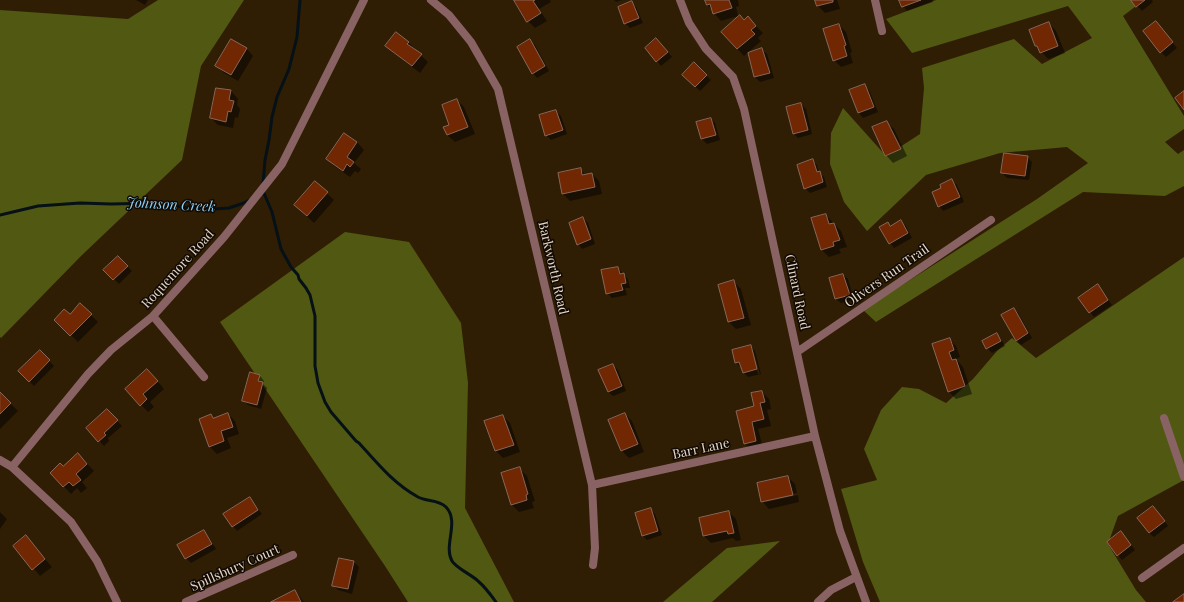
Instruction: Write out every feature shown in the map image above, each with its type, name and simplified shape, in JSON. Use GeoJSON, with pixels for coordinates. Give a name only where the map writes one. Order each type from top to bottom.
{"type":"FeatureCollection","features":[{"type":"Feature","properties":{"kind":"street","name":"Roquemore Road"},"geometry":{"type":"LineString","coordinates":[[12,467],[88,374],[111,350],[152,316],[224,237],[282,164],[364,0]]}},
{"type":"Feature","properties":{"kind":"street","name":"Barkworth Road"},"geometry":{"type":"LineString","coordinates":[[430,0],[449,15],[471,42],[498,89],[592,485],[595,548],[593,565]]}},
{"type":"Feature","properties":{"kind":"street","name":"Clinard Road"},"geometry":{"type":"LineString","coordinates":[[680,0],[689,23],[706,48],[733,77],[744,109],[815,436],[840,531],[866,602]]}},
{"type":"Feature","properties":{"kind":"street"},"geometry":{"type":"LineString","coordinates":[[875,0],[882,31]]}},
{"type":"Feature","properties":{"kind":"street","name":"Olivers Run Trail"},"geometry":{"type":"LineString","coordinates":[[797,352],[991,220]]}},
{"type":"Feature","properties":{"kind":"street"},"geometry":{"type":"LineString","coordinates":[[152,316],[204,377]]}},
{"type":"Feature","properties":{"kind":"street"},"geometry":{"type":"LineString","coordinates":[[1164,418],[1184,477]]}},
{"type":"Feature","properties":{"kind":"street","name":"Barr Lane"},"geometry":{"type":"LineString","coordinates":[[592,485],[815,436]]}},
{"type":"Feature","properties":{"kind":"street"},"geometry":{"type":"LineString","coordinates":[[0,460],[12,467],[71,522],[97,561],[117,602]]}},
{"type":"Feature","properties":{"kind":"street"},"geometry":{"type":"LineString","coordinates":[[1142,578],[1184,548]]}},
{"type":"Feature","properties":{"kind":"street","name":"Spillsbury Court"},"geometry":{"type":"LineString","coordinates":[[186,602],[293,555]]}},
{"type":"Feature","properties":{"kind":"street"},"geometry":{"type":"LineString","coordinates":[[818,602],[831,590],[856,577]]}},
{"type":"Feature","properties":{"kind":"green space"},"geometry":{"type":"Polygon","coordinates":[[[158,0],[244,0],[201,66],[182,160],[81,256],[1,338],[0,10],[128,19],[158,0]]]}},
{"type":"Feature","properties":{"kind":"green space"},"geometry":{"type":"Polygon","coordinates":[[[936,0],[1144,0],[1123,16],[1184,116],[1184,129],[1165,142],[1178,154],[1184,150],[1184,186],[1165,196],[1083,192],[876,322],[863,310],[1037,199],[1088,163],[1067,147],[1000,153],[926,175],[867,231],[844,202],[830,164],[831,133],[843,108],[886,156],[920,134],[924,88],[922,68],[1014,39],[1042,64],[1092,38],[1068,6],[912,53],[886,19],[936,0]]]}},
{"type":"Feature","properties":{"kind":"green space"},"geometry":{"type":"Polygon","coordinates":[[[345,232],[409,242],[461,323],[468,383],[465,508],[514,602],[408,602],[220,322],[345,232]]]}},
{"type":"Feature","properties":{"kind":"green space"},"geometry":{"type":"Polygon","coordinates":[[[1184,257],[1184,480],[1118,516],[1108,544],[1136,590],[1146,602],[880,602],[863,562],[841,489],[877,480],[864,449],[881,410],[902,387],[919,389],[946,403],[973,379],[997,351],[1012,338],[1036,358],[1184,257]]]}},
{"type":"Feature","properties":{"kind":"green space"},"geometry":{"type":"Polygon","coordinates":[[[780,541],[712,602],[663,602],[727,548],[780,541]]]}},
{"type":"Feature","properties":{"kind":"building"},"geometry":{"type":"Polygon","coordinates":[[[514,0],[535,0],[533,1],[541,13],[527,22],[514,0]]]}},
{"type":"Feature","properties":{"kind":"building"},"geometry":{"type":"Polygon","coordinates":[[[705,0],[729,0],[732,8],[713,14],[710,4],[707,5],[705,0]]]}},
{"type":"Feature","properties":{"kind":"building"},"geometry":{"type":"Polygon","coordinates":[[[815,0],[833,0],[833,2],[817,6],[815,0]]]}},
{"type":"Feature","properties":{"kind":"building"},"geometry":{"type":"Polygon","coordinates":[[[899,0],[921,0],[902,7],[899,0]]]}},
{"type":"Feature","properties":{"kind":"building"},"geometry":{"type":"Polygon","coordinates":[[[1131,0],[1145,0],[1136,7],[1131,0]]]}},
{"type":"Feature","properties":{"kind":"building"},"geometry":{"type":"Polygon","coordinates":[[[632,1],[639,18],[624,24],[618,7],[632,1]]]}},
{"type":"Feature","properties":{"kind":"building"},"geometry":{"type":"Polygon","coordinates":[[[740,15],[744,20],[748,16],[756,26],[751,30],[755,34],[737,49],[721,32],[740,15]]]}},
{"type":"Feature","properties":{"kind":"building"},"geometry":{"type":"Polygon","coordinates":[[[1156,21],[1173,42],[1160,53],[1143,31],[1156,21]]]}},
{"type":"Feature","properties":{"kind":"building"},"geometry":{"type":"Polygon","coordinates":[[[1049,22],[1058,46],[1040,53],[1037,46],[1035,46],[1029,30],[1049,22]]]}},
{"type":"Feature","properties":{"kind":"building"},"geometry":{"type":"Polygon","coordinates":[[[839,24],[846,45],[844,46],[847,56],[833,61],[823,29],[839,24]]]}},
{"type":"Feature","properties":{"kind":"building"},"geometry":{"type":"Polygon","coordinates":[[[396,32],[409,42],[407,44],[422,54],[412,66],[385,46],[396,32]]]}},
{"type":"Feature","properties":{"kind":"building"},"geometry":{"type":"Polygon","coordinates":[[[656,38],[668,52],[656,62],[645,48],[656,38]]]}},
{"type":"Feature","properties":{"kind":"building"},"geometry":{"type":"Polygon","coordinates":[[[231,39],[247,48],[231,75],[215,66],[231,39]]]}},
{"type":"Feature","properties":{"kind":"building"},"geometry":{"type":"Polygon","coordinates":[[[530,39],[545,66],[532,74],[517,47],[530,39]]]}},
{"type":"Feature","properties":{"kind":"building"},"geometry":{"type":"Polygon","coordinates":[[[762,48],[770,73],[754,77],[748,53],[762,48]]]}},
{"type":"Feature","properties":{"kind":"building"},"geometry":{"type":"Polygon","coordinates":[[[694,62],[707,75],[695,87],[682,75],[694,62]]]}},
{"type":"Feature","properties":{"kind":"building"},"geometry":{"type":"Polygon","coordinates":[[[865,84],[874,107],[858,113],[849,90],[865,84]]]}},
{"type":"Feature","properties":{"kind":"building"},"geometry":{"type":"Polygon","coordinates":[[[216,88],[231,90],[229,100],[234,101],[231,112],[228,111],[226,122],[210,118],[216,88]]]}},
{"type":"Feature","properties":{"kind":"building"},"geometry":{"type":"Polygon","coordinates":[[[1184,91],[1184,110],[1175,98],[1184,91]]]}},
{"type":"Feature","properties":{"kind":"building"},"geometry":{"type":"Polygon","coordinates":[[[457,99],[468,127],[447,135],[443,127],[449,125],[442,105],[457,99]]]}},
{"type":"Feature","properties":{"kind":"building"},"geometry":{"type":"Polygon","coordinates":[[[801,103],[808,130],[793,134],[786,107],[801,103]]]}},
{"type":"Feature","properties":{"kind":"building"},"geometry":{"type":"Polygon","coordinates":[[[556,110],[563,130],[545,136],[539,115],[556,110]]]}},
{"type":"Feature","properties":{"kind":"building"},"geometry":{"type":"Polygon","coordinates":[[[711,118],[716,135],[701,139],[696,122],[711,118]]]}},
{"type":"Feature","properties":{"kind":"building"},"geometry":{"type":"Polygon","coordinates":[[[887,121],[901,149],[885,156],[872,127],[887,121]]]}},
{"type":"Feature","properties":{"kind":"building"},"geometry":{"type":"Polygon","coordinates":[[[344,133],[357,142],[347,157],[354,162],[350,167],[347,164],[343,171],[326,159],[344,133]]]}},
{"type":"Feature","properties":{"kind":"building"},"geometry":{"type":"Polygon","coordinates":[[[1004,153],[1028,156],[1025,176],[1001,173],[1004,153]]]}},
{"type":"Feature","properties":{"kind":"building"},"geometry":{"type":"Polygon","coordinates":[[[813,159],[817,172],[820,171],[823,182],[804,189],[797,165],[813,159]]]}},
{"type":"Feature","properties":{"kind":"building"},"geometry":{"type":"Polygon","coordinates":[[[581,168],[582,175],[592,173],[595,187],[562,194],[558,173],[581,168]]]}},
{"type":"Feature","properties":{"kind":"building"},"geometry":{"type":"Polygon","coordinates":[[[952,179],[960,197],[938,207],[932,192],[941,188],[940,185],[952,179]]]}},
{"type":"Feature","properties":{"kind":"building"},"geometry":{"type":"Polygon","coordinates":[[[315,181],[328,192],[307,216],[294,205],[315,181]]]}},
{"type":"Feature","properties":{"kind":"building"},"geometry":{"type":"Polygon","coordinates":[[[826,214],[829,224],[834,223],[840,240],[833,242],[834,246],[821,250],[811,218],[826,214]]]}},
{"type":"Feature","properties":{"kind":"building"},"geometry":{"type":"Polygon","coordinates":[[[583,217],[591,239],[577,245],[569,223],[583,217]]]}},
{"type":"Feature","properties":{"kind":"building"},"geometry":{"type":"Polygon","coordinates":[[[901,220],[908,233],[889,244],[879,227],[888,222],[890,226],[901,220]]]}},
{"type":"Feature","properties":{"kind":"building"},"geometry":{"type":"Polygon","coordinates":[[[118,256],[128,266],[113,280],[103,270],[118,256]]]}},
{"type":"Feature","properties":{"kind":"building"},"geometry":{"type":"Polygon","coordinates":[[[618,267],[620,274],[624,273],[626,283],[621,284],[623,290],[606,294],[601,270],[618,267]]]}},
{"type":"Feature","properties":{"kind":"building"},"geometry":{"type":"Polygon","coordinates":[[[843,274],[850,295],[835,299],[829,278],[843,274]]]}},
{"type":"Feature","properties":{"kind":"building"},"geometry":{"type":"Polygon","coordinates":[[[734,280],[744,318],[728,322],[718,285],[734,280]]]}},
{"type":"Feature","properties":{"kind":"building"},"geometry":{"type":"Polygon","coordinates":[[[1098,284],[1108,300],[1089,313],[1078,298],[1098,284]]]}},
{"type":"Feature","properties":{"kind":"building"},"geometry":{"type":"Polygon","coordinates":[[[80,303],[92,314],[70,336],[54,320],[64,309],[70,314],[80,303]]]}},
{"type":"Feature","properties":{"kind":"building"},"geometry":{"type":"Polygon","coordinates":[[[1014,308],[1028,333],[1016,341],[1001,315],[1014,308]]]}},
{"type":"Feature","properties":{"kind":"building"},"geometry":{"type":"Polygon","coordinates":[[[997,333],[1001,341],[986,349],[982,341],[997,333]]]}},
{"type":"Feature","properties":{"kind":"building"},"geometry":{"type":"Polygon","coordinates":[[[950,338],[954,350],[949,352],[952,360],[956,359],[965,386],[948,392],[932,344],[950,338]]]}},
{"type":"Feature","properties":{"kind":"building"},"geometry":{"type":"Polygon","coordinates":[[[751,345],[757,369],[743,373],[739,362],[735,363],[732,350],[751,345]]]}},
{"type":"Feature","properties":{"kind":"building"},"geometry":{"type":"Polygon","coordinates":[[[40,350],[50,360],[29,382],[18,371],[40,350]]]}},
{"type":"Feature","properties":{"kind":"building"},"geometry":{"type":"Polygon","coordinates":[[[613,364],[622,386],[608,392],[598,370],[613,364]]]}},
{"type":"Feature","properties":{"kind":"building"},"geometry":{"type":"Polygon","coordinates":[[[147,369],[158,381],[143,394],[147,399],[140,406],[125,389],[147,369]]]}},
{"type":"Feature","properties":{"kind":"building"},"geometry":{"type":"Polygon","coordinates":[[[250,372],[260,375],[258,381],[263,382],[257,405],[242,401],[250,372]]]}},
{"type":"Feature","properties":{"kind":"building"},"geometry":{"type":"Polygon","coordinates":[[[762,391],[765,402],[760,403],[764,419],[752,422],[756,441],[744,444],[736,411],[754,406],[751,393],[762,391]]]}},
{"type":"Feature","properties":{"kind":"building"},"geometry":{"type":"Polygon","coordinates":[[[0,392],[11,403],[0,414],[0,392]]]}},
{"type":"Feature","properties":{"kind":"building"},"geometry":{"type":"Polygon","coordinates":[[[107,409],[118,420],[104,433],[106,435],[98,442],[86,428],[107,409]]]}},
{"type":"Feature","properties":{"kind":"building"},"geometry":{"type":"Polygon","coordinates":[[[228,413],[233,427],[221,431],[224,441],[209,447],[199,419],[211,414],[213,418],[228,413]]]}},
{"type":"Feature","properties":{"kind":"building"},"geometry":{"type":"Polygon","coordinates":[[[625,413],[638,444],[621,451],[608,420],[625,413]]]}},
{"type":"Feature","properties":{"kind":"building"},"geometry":{"type":"Polygon","coordinates":[[[503,415],[514,445],[495,451],[484,421],[503,415]]]}},
{"type":"Feature","properties":{"kind":"building"},"geometry":{"type":"Polygon","coordinates":[[[78,453],[87,464],[76,474],[81,480],[73,486],[69,482],[63,487],[50,473],[60,463],[63,466],[78,453]]]}},
{"type":"Feature","properties":{"kind":"building"},"geometry":{"type":"Polygon","coordinates":[[[520,467],[528,494],[526,495],[527,500],[511,505],[501,473],[520,467]]]}},
{"type":"Feature","properties":{"kind":"building"},"geometry":{"type":"Polygon","coordinates":[[[788,476],[793,495],[761,502],[757,483],[788,476]]]}},
{"type":"Feature","properties":{"kind":"building"},"geometry":{"type":"Polygon","coordinates":[[[250,497],[258,510],[232,527],[223,514],[250,497]]]}},
{"type":"Feature","properties":{"kind":"building"},"geometry":{"type":"Polygon","coordinates":[[[1153,506],[1165,521],[1149,533],[1137,518],[1153,506]]]}},
{"type":"Feature","properties":{"kind":"building"},"geometry":{"type":"Polygon","coordinates":[[[651,508],[658,531],[642,536],[635,513],[651,508]]]}},
{"type":"Feature","properties":{"kind":"building"},"geometry":{"type":"Polygon","coordinates":[[[729,511],[734,533],[728,534],[727,531],[703,536],[699,518],[729,511]]]}},
{"type":"Feature","properties":{"kind":"building"},"geometry":{"type":"Polygon","coordinates":[[[204,530],[212,544],[185,559],[177,545],[204,530]]]}},
{"type":"Feature","properties":{"kind":"building"},"geometry":{"type":"Polygon","coordinates":[[[1121,531],[1131,545],[1117,556],[1107,542],[1121,531]]]}},
{"type":"Feature","properties":{"kind":"building"},"geometry":{"type":"Polygon","coordinates":[[[26,535],[45,559],[32,570],[13,546],[26,535]]]}},
{"type":"Feature","properties":{"kind":"building"},"geometry":{"type":"Polygon","coordinates":[[[339,558],[354,561],[348,589],[332,586],[339,558]]]}},
{"type":"Feature","properties":{"kind":"building"},"geometry":{"type":"Polygon","coordinates":[[[295,590],[301,602],[271,602],[295,590]]]}},
{"type":"Feature","properties":{"kind":"building"},"geometry":{"type":"Polygon","coordinates":[[[1184,594],[1184,602],[1173,602],[1184,594]]]}},
{"type":"Feature","properties":{"kind":"waterway","name":"Johnson Creek"},"geometry":{"type":"LineString","coordinates":[[263,184],[265,160],[272,117],[277,97],[289,69],[297,37],[300,0]]}},
{"type":"Feature","properties":{"kind":"waterway"},"geometry":{"type":"LineString","coordinates":[[263,191],[272,212],[281,249],[310,295],[315,316],[315,366],[318,383],[325,402],[331,412],[356,441],[401,486],[418,497],[443,504],[446,507],[452,520],[449,548],[452,561],[481,583],[496,602]]}},
{"type":"Feature","properties":{"kind":"waterway","name":"Johnson Creek"},"geometry":{"type":"LineString","coordinates":[[0,215],[38,206],[80,203],[156,203],[183,207],[215,209],[229,208],[251,199]]}}]}
